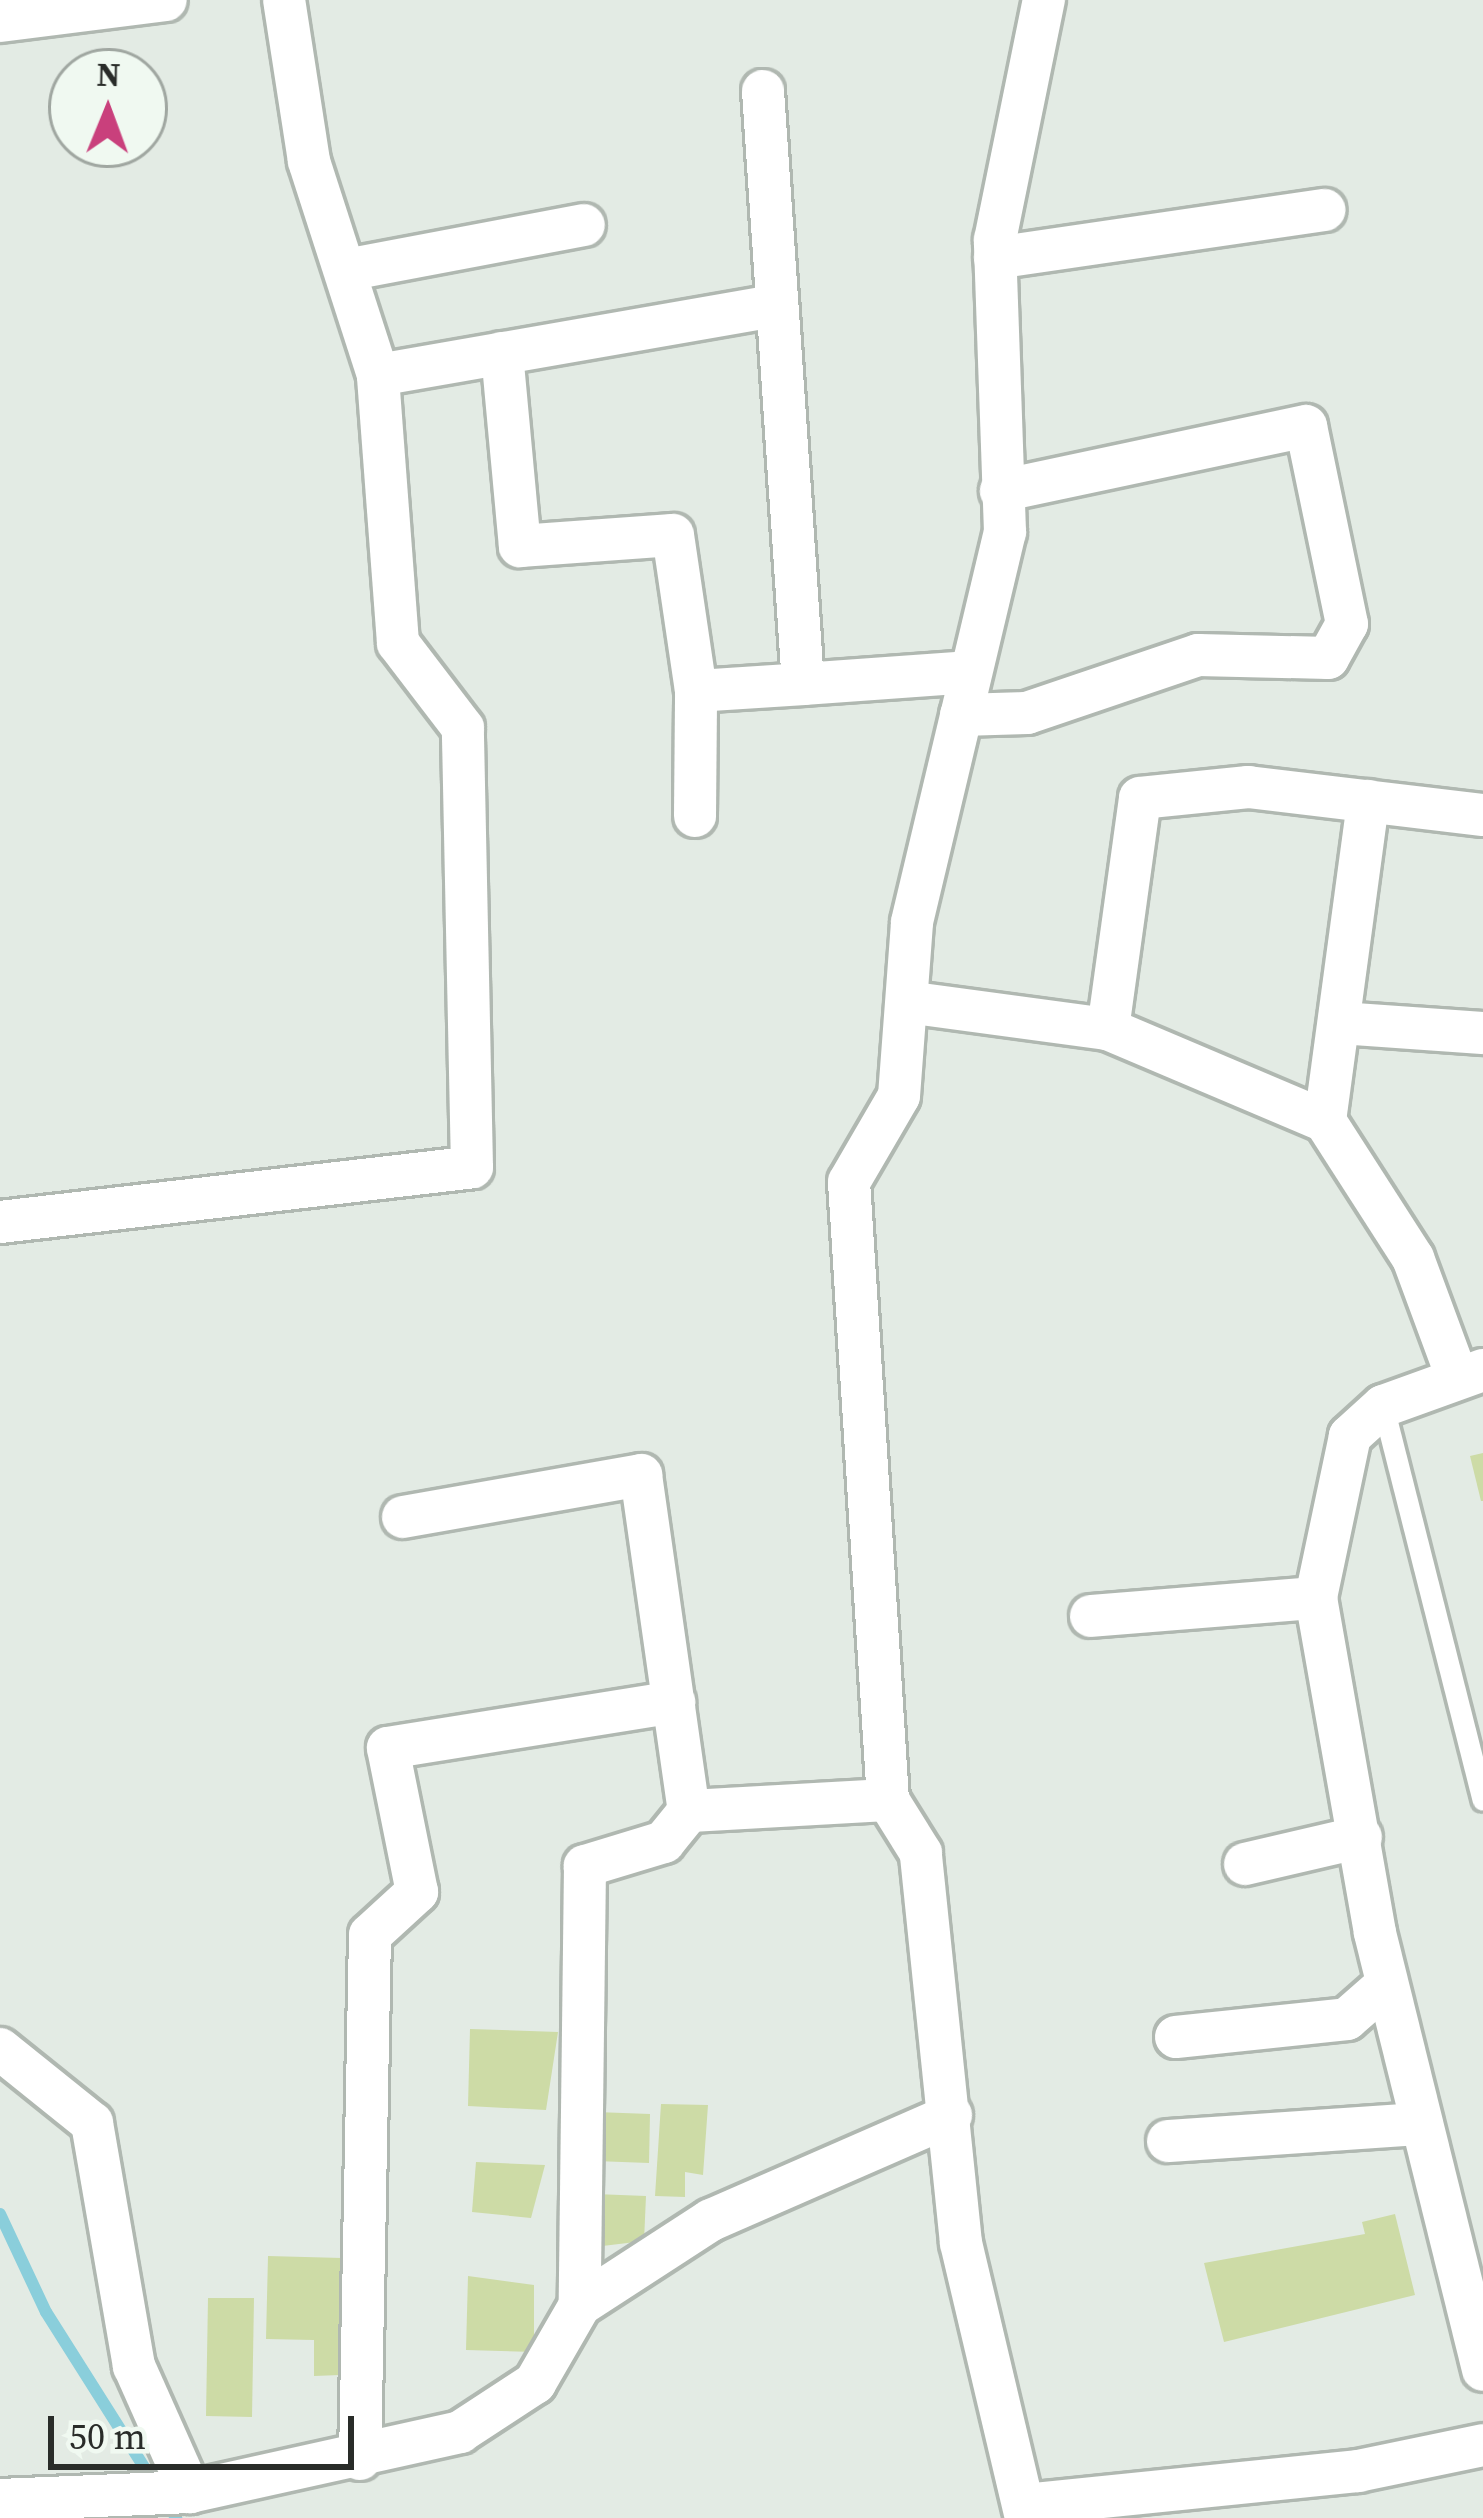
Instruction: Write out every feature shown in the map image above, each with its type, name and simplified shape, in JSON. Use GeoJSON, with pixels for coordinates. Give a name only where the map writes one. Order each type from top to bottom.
{"type":"FeatureCollection","features":[{"type":"Feature","properties":{"kind":"street"},"geometry":{"type":"LineString","coordinates":[[0,21],[166,0]]}},
{"type":"Feature","properties":{"kind":"street"},"geometry":{"type":"LineString","coordinates":[[0,1222],[472,1167],[464,728],[398,643],[378,375],[309,161],[284,0]]}},
{"type":"Feature","properties":{"kind":"street"},"geometry":{"type":"LineString","coordinates":[[1044,0],[995,259],[1005,532],[912,922],[899,1096],[849,1182],[888,1800],[921,1853],[961,2243],[1025,2511],[1235,2501],[1483,2445]]}},
{"type":"Feature","properties":{"kind":"street"},"geometry":{"type":"LineString","coordinates":[[764,91],[773,305],[803,684]]}},
{"type":"Feature","properties":{"kind":"street"},"geometry":{"type":"LineString","coordinates":[[995,259],[1325,210]]}},
{"type":"Feature","properties":{"kind":"street"},"geometry":{"type":"LineString","coordinates":[[346,270],[584,225]]}},
{"type":"Feature","properties":{"kind":"street"},"geometry":{"type":"LineString","coordinates":[[378,375],[773,305]]}},
{"type":"Feature","properties":{"kind":"street"},"geometry":{"type":"LineString","coordinates":[[502,353],[520,546],[673,536],[696,691],[695,816]]}},
{"type":"Feature","properties":{"kind":"street"},"geometry":{"type":"LineString","coordinates":[[961,715],[1027,713],[1198,655],[1328,658],[1347,624],[1306,426],[1001,491]]}},
{"type":"Feature","properties":{"kind":"street"},"geometry":{"type":"LineString","coordinates":[[696,691],[971,672]]}},
{"type":"Feature","properties":{"kind":"street"},"geometry":{"type":"LineString","coordinates":[[1108,1029],[1140,798],[1247,787],[1483,815]]}},
{"type":"Feature","properties":{"kind":"street"},"geometry":{"type":"LineString","coordinates":[[1325,1121],[1368,801]]}},
{"type":"Feature","properties":{"kind":"street"},"geometry":{"type":"LineString","coordinates":[[907,1002],[1108,1029],[1325,1121],[1413,1258],[1470,1373],[1382,1406],[1350,1436],[1316,1598],[1387,1984],[1483,2370]]}},
{"type":"Feature","properties":{"kind":"street"},"geometry":{"type":"LineString","coordinates":[[1340,1023],[1483,1033]]}},
{"type":"Feature","properties":{"kind":"street"},"geometry":{"type":"LineString","coordinates":[[403,1517],[641,1475],[689,1811],[664,1842],[585,1866],[580,2306]]}},
{"type":"Feature","properties":{"kind":"street"},"geometry":{"type":"LineString","coordinates":[[1091,1616],[1316,1598]]}},
{"type":"Feature","properties":{"kind":"street"},"geometry":{"type":"LineString","coordinates":[[359,2458],[370,1935],[417,1892],[388,1748],[674,1702]]}},
{"type":"Feature","properties":{"kind":"street"},"geometry":{"type":"LineString","coordinates":[[689,1811],[888,1800]]}},
{"type":"Feature","properties":{"kind":"street"},"geometry":{"type":"LineString","coordinates":[[1245,1864],[1361,1837]]}},
{"type":"Feature","properties":{"kind":"street"},"geometry":{"type":"LineString","coordinates":[[1176,2037],[1347,2019],[1387,1984]]}},
{"type":"Feature","properties":{"kind":"street"},"geometry":{"type":"LineString","coordinates":[[0,2049],[92,2123],[134,2366],[172,2494]]}},
{"type":"Feature","properties":{"kind":"street"},"geometry":{"type":"LineString","coordinates":[[0,2500],[107,2508],[359,2458],[460,2432],[535,2383],[580,2306],[711,2220],[951,2115]]}},
{"type":"Feature","properties":{"kind":"street"},"geometry":{"type":"LineString","coordinates":[[1168,2141],[1419,2124]]}},
{"type":"Feature","properties":{"kind":"lane"},"geometry":{"type":"LineString","coordinates":[[1382,1406],[1483,1800]]}},
{"type":"Feature","properties":{"kind":"building"},"geometry":{"type":"Polygon","coordinates":[[[1483,1453],[1483,1501],[1481,1501],[1470,1456],[1483,1453]]]}},
{"type":"Feature","properties":{"kind":"building"},"geometry":{"type":"Polygon","coordinates":[[[470,2029],[558,2032],[546,2110],[468,2106],[470,2029]]]}},
{"type":"Feature","properties":{"kind":"building"},"geometry":{"type":"Polygon","coordinates":[[[661,2104],[708,2105],[703,2175],[685,2172],[685,2197],[655,2196],[661,2104]]]}},
{"type":"Feature","properties":{"kind":"building"},"geometry":{"type":"Polygon","coordinates":[[[596,2112],[650,2114],[649,2163],[595,2161],[596,2112]]]}},
{"type":"Feature","properties":{"kind":"building"},"geometry":{"type":"Polygon","coordinates":[[[476,2162],[545,2165],[531,2218],[472,2212],[476,2162]]]}},
{"type":"Feature","properties":{"kind":"building"},"geometry":{"type":"Polygon","coordinates":[[[595,2194],[646,2196],[644,2241],[594,2247],[595,2194]]]}},
{"type":"Feature","properties":{"kind":"building"},"geometry":{"type":"Polygon","coordinates":[[[1395,2214],[1415,2295],[1224,2342],[1204,2263],[1365,2234],[1362,2222],[1395,2214]]]}},
{"type":"Feature","properties":{"kind":"building"},"geometry":{"type":"Polygon","coordinates":[[[268,2256],[342,2258],[340,2375],[314,2376],[314,2340],[266,2339],[268,2256]]]}},
{"type":"Feature","properties":{"kind":"building"},"geometry":{"type":"Polygon","coordinates":[[[468,2276],[534,2285],[534,2352],[466,2350],[468,2276]]]}},
{"type":"Feature","properties":{"kind":"building"},"geometry":{"type":"Polygon","coordinates":[[[208,2298],[254,2298],[252,2417],[206,2416],[208,2298]]]}},
{"type":"Feature","properties":{"kind":"waterway"},"geometry":{"type":"LineString","coordinates":[[0,2214],[46,2312],[176,2518]]}}]}
